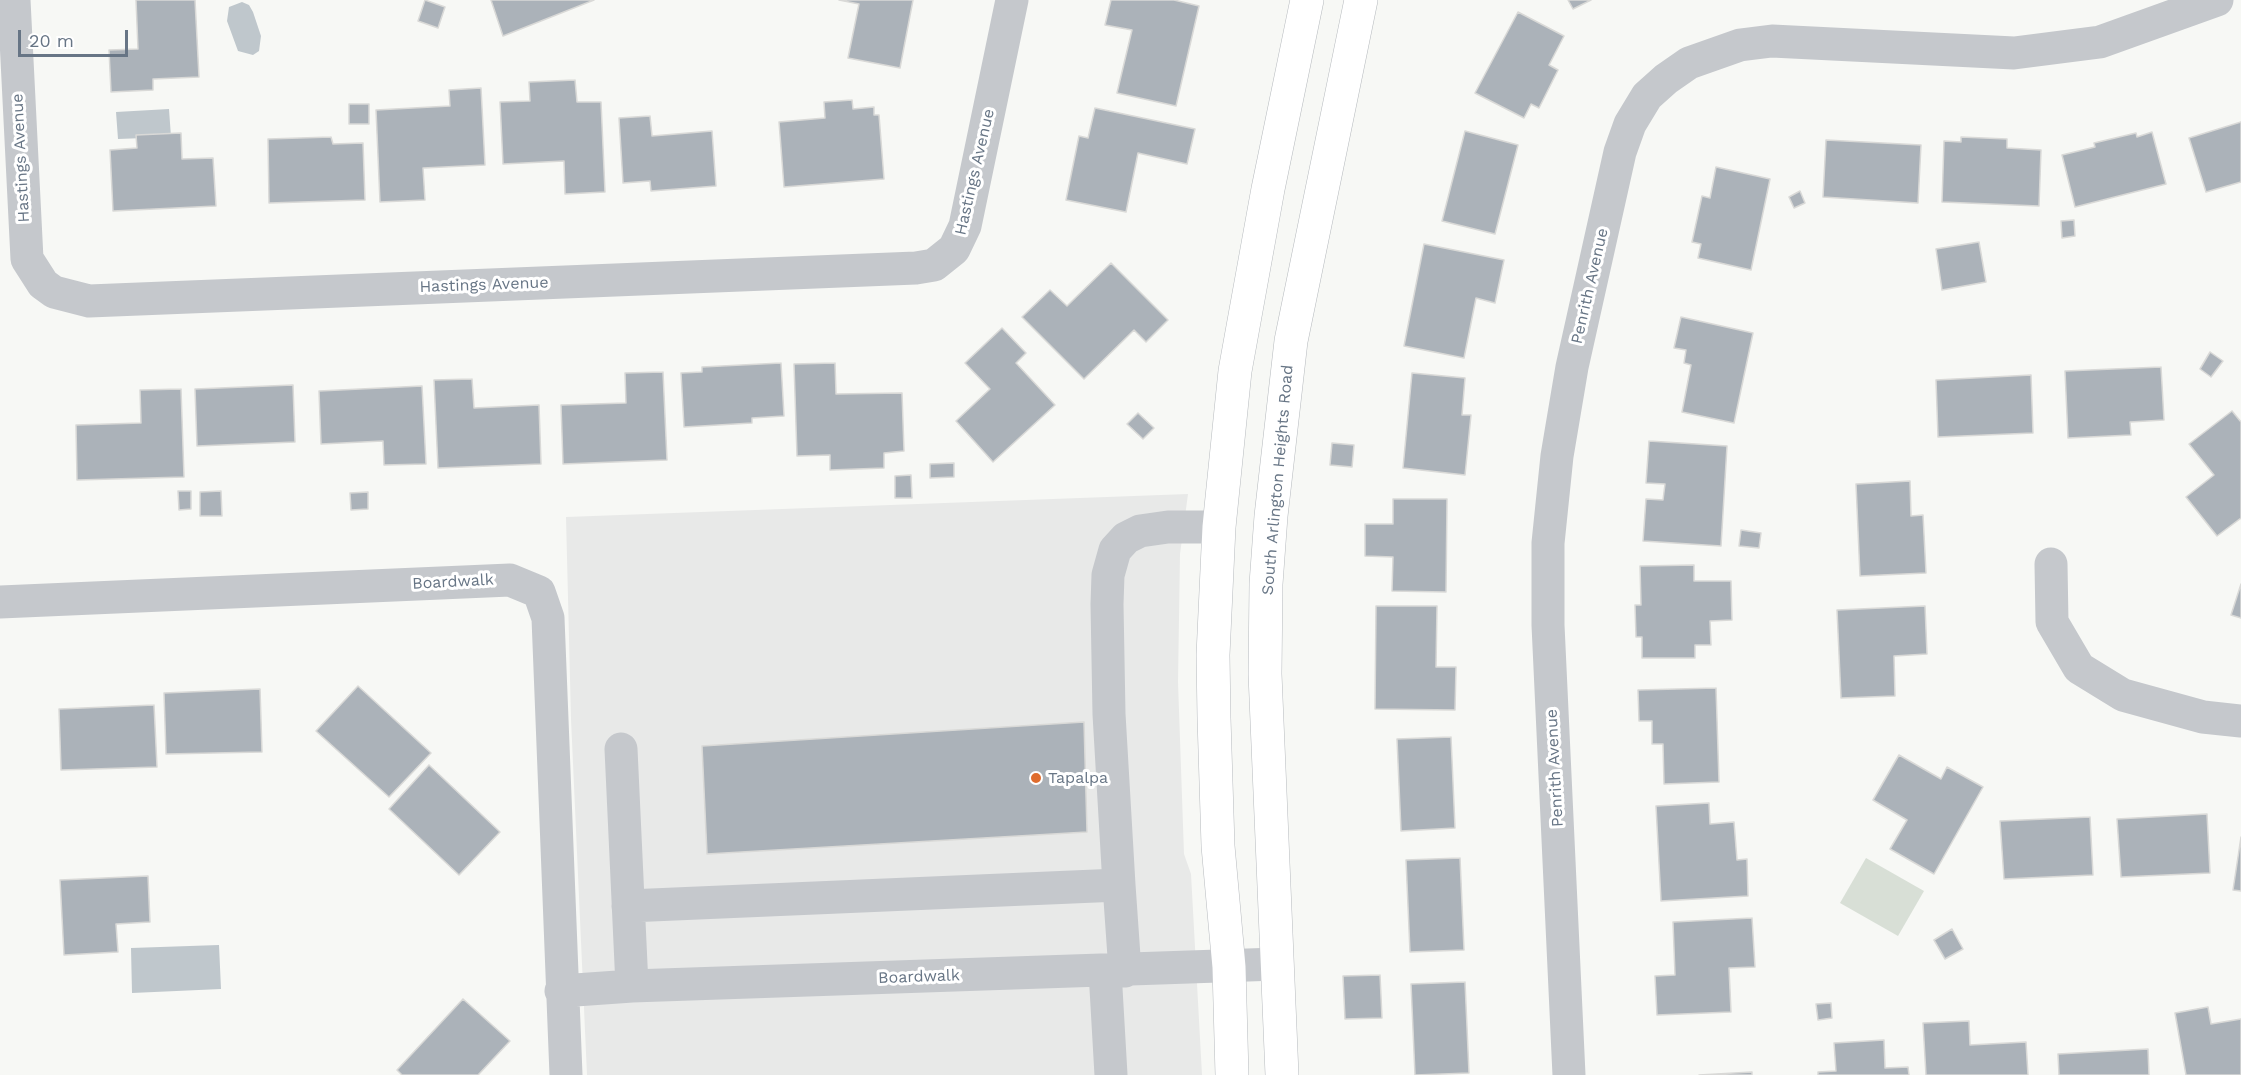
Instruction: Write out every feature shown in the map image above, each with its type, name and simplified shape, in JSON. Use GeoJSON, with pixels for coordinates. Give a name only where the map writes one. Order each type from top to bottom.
{"type":"FeatureCollection","features":[{"type":"Feature","properties":{"kind":"main road"},"geometry":{"type":"LineString","coordinates":[[1232,1075],[1229,967],[1218,846],[1214,718],[1213,655],[1219,527],[1235,370],[1268,189],[1307,0]]}},
{"type":"Feature","properties":{"kind":"main road","name":"South Arlington Heights Road"},"geometry":{"type":"LineString","coordinates":[[1282,1075],[1265,674],[1266,584],[1271,516],[1291,340],[1361,0]]}},
{"type":"Feature","properties":{"kind":"street","name":"Hastings Avenue"},"geometry":{"type":"LineString","coordinates":[[14,0],[27,259],[43,284],[54,292],[89,301],[916,268],[934,265],[954,249],[965,226],[1011,0]]}},
{"type":"Feature","properties":{"kind":"street","name":"Penrith Avenue"},"geometry":{"type":"LineString","coordinates":[[1569,1075],[1549,636],[1548,543],[1557,456],[1572,368],[1620,152],[1630,124],[1647,96],[1666,79],[1689,63],[1740,45],[1772,41],[2014,53],[2100,42],[2217,0]]}},
{"type":"Feature","properties":{"kind":"street"},"geometry":{"type":"LineString","coordinates":[[1111,1075],[1119,885],[1109,714],[1108,575],[1115,550],[1126,538],[1140,531],[1168,527],[1219,527]]}},
{"type":"Feature","properties":{"kind":"street"},"geometry":{"type":"LineString","coordinates":[[2051,564],[2052,622],[2079,668],[2123,695],[2203,717],[2241,721]]}},
{"type":"Feature","properties":{"kind":"street","name":"Boardwalk"},"geometry":{"type":"LineString","coordinates":[[0,602],[510,580],[539,592],[548,618],[566,1075]]}},
{"type":"Feature","properties":{"kind":"street"},"geometry":{"type":"LineString","coordinates":[[621,749],[632,986]]}},
{"type":"Feature","properties":{"kind":"street"},"geometry":{"type":"LineString","coordinates":[[628,906],[1119,885]]}},
{"type":"Feature","properties":{"kind":"street","name":"Boardwalk"},"geometry":{"type":"LineString","coordinates":[[561,991],[632,986],[1277,964]]}},
{"type":"Feature","properties":{"kind":"shaded area"},"geometry":{"type":"Polygon","coordinates":[[[242,2],[249,5],[253,12],[261,36],[259,51],[253,55],[238,51],[227,21],[229,7],[242,2]]]}},
{"type":"Feature","properties":{"kind":"shaded area"},"geometry":{"type":"Polygon","coordinates":[[[169,109],[171,137],[118,139],[116,112],[169,109]]]}},
{"type":"Feature","properties":{"kind":"shaded area"},"geometry":{"type":"Polygon","coordinates":[[[1188,494],[1180,554],[1178,682],[1184,854],[1191,874],[1202,1075],[587,1075],[571,719],[566,517],[1188,494]]]}},
{"type":"Feature","properties":{"kind":"shaded area"},"geometry":{"type":"Polygon","coordinates":[[[1866,858],[1924,891],[1898,936],[1840,903],[1866,858]]]}},
{"type":"Feature","properties":{"kind":"shaded area"},"geometry":{"type":"Polygon","coordinates":[[[219,945],[221,989],[132,993],[131,948],[219,945]]]}},
{"type":"Feature","properties":{"kind":"building"},"geometry":{"type":"Polygon","coordinates":[[[136,0],[195,0],[199,77],[153,79],[153,90],[111,92],[109,50],[138,49],[136,0]]]}},
{"type":"Feature","properties":{"kind":"building"},"geometry":{"type":"Polygon","coordinates":[[[425,0],[445,7],[438,28],[418,21],[425,0]]]}},
{"type":"Feature","properties":{"kind":"building"},"geometry":{"type":"Polygon","coordinates":[[[491,0],[594,0],[503,36],[491,0]]]}},
{"type":"Feature","properties":{"kind":"building"},"geometry":{"type":"Polygon","coordinates":[[[839,0],[913,0],[900,68],[848,58],[859,4],[839,0]]]}},
{"type":"Feature","properties":{"kind":"building"},"geometry":{"type":"Polygon","coordinates":[[[1111,0],[1174,0],[1199,6],[1176,106],[1117,93],[1132,30],[1105,25],[1111,0]]]}},
{"type":"Feature","properties":{"kind":"building"},"geometry":{"type":"Polygon","coordinates":[[[1568,0],[1591,0],[1573,9],[1568,0]]]}},
{"type":"Feature","properties":{"kind":"building"},"geometry":{"type":"Polygon","coordinates":[[[1518,12],[1564,36],[1549,65],[1558,70],[1539,108],[1531,104],[1524,118],[1475,93],[1518,12]]]}},
{"type":"Feature","properties":{"kind":"building"},"geometry":{"type":"Polygon","coordinates":[[[575,80],[577,102],[601,102],[605,192],[565,194],[564,161],[503,164],[500,102],[530,101],[529,82],[575,80]]]}},
{"type":"Feature","properties":{"kind":"building"},"geometry":{"type":"Polygon","coordinates":[[[481,88],[485,165],[423,168],[425,200],[380,202],[376,110],[450,106],[449,90],[481,88]]]}},
{"type":"Feature","properties":{"kind":"building"},"geometry":{"type":"Polygon","coordinates":[[[852,100],[853,109],[874,107],[874,115],[879,115],[884,179],[784,187],[779,122],[825,118],[824,102],[852,100]]]}},
{"type":"Feature","properties":{"kind":"building"},"geometry":{"type":"Polygon","coordinates":[[[349,104],[369,104],[369,124],[349,124],[349,104]]]}},
{"type":"Feature","properties":{"kind":"building"},"geometry":{"type":"Polygon","coordinates":[[[1095,108],[1195,129],[1187,164],[1138,153],[1126,212],[1066,200],[1079,136],[1088,138],[1095,108]]]}},
{"type":"Feature","properties":{"kind":"building"},"geometry":{"type":"Polygon","coordinates":[[[650,116],[652,136],[712,131],[716,186],[651,191],[650,181],[623,183],[619,118],[650,116]]]}},
{"type":"Feature","properties":{"kind":"building"},"geometry":{"type":"Polygon","coordinates":[[[2241,122],[2241,182],[2206,192],[2189,138],[2241,122]]]}},
{"type":"Feature","properties":{"kind":"building"},"geometry":{"type":"Polygon","coordinates":[[[1465,131],[1518,145],[1495,234],[1442,221],[1465,131]]]}},
{"type":"Feature","properties":{"kind":"building"},"geometry":{"type":"Polygon","coordinates":[[[2152,132],[2166,184],[2075,207],[2062,155],[2095,147],[2094,143],[2136,133],[2137,137],[2152,132]]]}},
{"type":"Feature","properties":{"kind":"building"},"geometry":{"type":"Polygon","coordinates":[[[181,133],[182,159],[213,158],[216,206],[113,211],[110,150],[137,148],[136,135],[181,133]]]}},
{"type":"Feature","properties":{"kind":"building"},"geometry":{"type":"Polygon","coordinates":[[[331,137],[333,144],[363,143],[365,200],[269,203],[268,139],[331,137]]]}},
{"type":"Feature","properties":{"kind":"building"},"geometry":{"type":"Polygon","coordinates":[[[1961,137],[2007,139],[2007,148],[2041,150],[2039,206],[1942,202],[1944,141],[1961,142],[1961,137]]]}},
{"type":"Feature","properties":{"kind":"building"},"geometry":{"type":"Polygon","coordinates":[[[1826,140],[1921,145],[1918,203],[1823,197],[1826,140]]]}},
{"type":"Feature","properties":{"kind":"building"},"geometry":{"type":"Polygon","coordinates":[[[1716,167],[1770,179],[1751,270],[1698,258],[1701,244],[1692,242],[1702,196],[1710,198],[1716,167]]]}},
{"type":"Feature","properties":{"kind":"building"},"geometry":{"type":"Polygon","coordinates":[[[1800,191],[1805,203],[1794,208],[1789,197],[1800,191]]]}},
{"type":"Feature","properties":{"kind":"building"},"geometry":{"type":"Polygon","coordinates":[[[2074,220],[2075,236],[2062,238],[2061,221],[2074,220]]]}},
{"type":"Feature","properties":{"kind":"building"},"geometry":{"type":"Polygon","coordinates":[[[1979,242],[1986,282],[1942,290],[1936,249],[1979,242]]]}},
{"type":"Feature","properties":{"kind":"building"},"geometry":{"type":"Polygon","coordinates":[[[1424,244],[1504,260],[1495,303],[1476,298],[1464,358],[1404,346],[1424,244]]]}},
{"type":"Feature","properties":{"kind":"building"},"geometry":{"type":"Polygon","coordinates":[[[1111,263],[1168,320],[1146,342],[1134,330],[1084,379],[1022,317],[1050,290],[1067,306],[1111,263]]]}},
{"type":"Feature","properties":{"kind":"building"},"geometry":{"type":"Polygon","coordinates":[[[1681,317],[1753,333],[1734,423],[1682,412],[1691,365],[1684,363],[1686,350],[1674,348],[1681,317]]]}},
{"type":"Feature","properties":{"kind":"building"},"geometry":{"type":"Polygon","coordinates":[[[1002,328],[1026,353],[1016,363],[1055,405],[993,462],[956,421],[990,389],[965,363],[1002,328]]]}},
{"type":"Feature","properties":{"kind":"building"},"geometry":{"type":"Polygon","coordinates":[[[2210,352],[2223,361],[2211,377],[2200,369],[2210,352]]]}},
{"type":"Feature","properties":{"kind":"building"},"geometry":{"type":"Polygon","coordinates":[[[781,363],[784,416],[752,418],[752,423],[684,427],[681,373],[702,372],[702,367],[781,363]]]}},
{"type":"Feature","properties":{"kind":"building"},"geometry":{"type":"Polygon","coordinates":[[[835,363],[836,394],[902,393],[904,451],[884,453],[884,468],[830,470],[830,455],[797,456],[794,364],[835,363]]]}},
{"type":"Feature","properties":{"kind":"building"},"geometry":{"type":"Polygon","coordinates":[[[2161,367],[2164,420],[2130,422],[2131,435],[2068,438],[2065,371],[2161,367]]]}},
{"type":"Feature","properties":{"kind":"building"},"geometry":{"type":"Polygon","coordinates":[[[663,372],[667,460],[563,464],[561,405],[626,403],[625,373],[663,372]]]}},
{"type":"Feature","properties":{"kind":"building"},"geometry":{"type":"Polygon","coordinates":[[[1412,373],[1465,378],[1462,415],[1471,415],[1465,475],[1403,468],[1412,373]]]}},
{"type":"Feature","properties":{"kind":"building"},"geometry":{"type":"Polygon","coordinates":[[[2031,375],[2033,433],[1938,437],[1936,380],[2031,375]]]}},
{"type":"Feature","properties":{"kind":"building"},"geometry":{"type":"Polygon","coordinates":[[[472,379],[474,408],[539,405],[541,464],[438,468],[434,380],[472,379]]]}},
{"type":"Feature","properties":{"kind":"building"},"geometry":{"type":"Polygon","coordinates":[[[293,385],[295,442],[197,446],[195,389],[293,385]]]}},
{"type":"Feature","properties":{"kind":"building"},"geometry":{"type":"Polygon","coordinates":[[[422,386],[426,464],[384,465],[383,441],[321,444],[319,391],[422,386]]]}},
{"type":"Feature","properties":{"kind":"building"},"geometry":{"type":"Polygon","coordinates":[[[181,389],[184,477],[77,480],[76,425],[141,423],[140,390],[181,389]]]}},
{"type":"Feature","properties":{"kind":"building"},"geometry":{"type":"Polygon","coordinates":[[[2232,411],[2241,422],[2241,518],[2217,536],[2186,497],[2214,475],[2189,444],[2232,411]]]}},
{"type":"Feature","properties":{"kind":"building"},"geometry":{"type":"Polygon","coordinates":[[[1138,413],[1154,428],[1143,439],[1127,424],[1138,413]]]}},
{"type":"Feature","properties":{"kind":"building"},"geometry":{"type":"Polygon","coordinates":[[[1649,441],[1727,446],[1721,546],[1643,541],[1646,499],[1663,500],[1665,484],[1646,483],[1649,441]]]}},
{"type":"Feature","properties":{"kind":"building"},"geometry":{"type":"Polygon","coordinates":[[[1332,443],[1354,445],[1352,467],[1330,465],[1332,443]]]}},
{"type":"Feature","properties":{"kind":"building"},"geometry":{"type":"Polygon","coordinates":[[[954,463],[954,477],[930,478],[930,464],[954,463]]]}},
{"type":"Feature","properties":{"kind":"building"},"geometry":{"type":"Polygon","coordinates":[[[911,475],[912,498],[895,498],[895,476],[911,475]]]}},
{"type":"Feature","properties":{"kind":"building"},"geometry":{"type":"Polygon","coordinates":[[[1910,481],[1911,516],[1923,515],[1926,573],[1860,576],[1856,484],[1910,481]]]}},
{"type":"Feature","properties":{"kind":"building"},"geometry":{"type":"Polygon","coordinates":[[[178,491],[191,491],[191,509],[179,510],[178,491]]]}},
{"type":"Feature","properties":{"kind":"building"},"geometry":{"type":"Polygon","coordinates":[[[221,491],[222,516],[200,516],[200,492],[221,491]]]}},
{"type":"Feature","properties":{"kind":"building"},"geometry":{"type":"Polygon","coordinates":[[[368,492],[368,509],[351,510],[350,493],[368,492]]]}},
{"type":"Feature","properties":{"kind":"building"},"geometry":{"type":"Polygon","coordinates":[[[1393,499],[1447,499],[1446,592],[1392,591],[1393,557],[1365,556],[1365,524],[1393,524],[1393,499]]]}},
{"type":"Feature","properties":{"kind":"building"},"geometry":{"type":"Polygon","coordinates":[[[1741,530],[1761,533],[1759,548],[1739,546],[1741,530]]]}},
{"type":"Feature","properties":{"kind":"building"},"geometry":{"type":"Polygon","coordinates":[[[1694,565],[1694,581],[1731,581],[1732,620],[1710,621],[1711,645],[1695,645],[1695,658],[1642,658],[1642,637],[1636,637],[1635,605],[1641,605],[1640,566],[1694,565]]]}},
{"type":"Feature","properties":{"kind":"building"},"geometry":{"type":"Polygon","coordinates":[[[2241,584],[2241,618],[2231,615],[2241,584]]]}},
{"type":"Feature","properties":{"kind":"building"},"geometry":{"type":"Polygon","coordinates":[[[1376,606],[1437,606],[1436,667],[1456,667],[1455,710],[1375,709],[1376,606]]]}},
{"type":"Feature","properties":{"kind":"building"},"geometry":{"type":"Polygon","coordinates":[[[1925,606],[1927,654],[1894,656],[1895,696],[1841,698],[1837,610],[1925,606]]]}},
{"type":"Feature","properties":{"kind":"building"},"geometry":{"type":"Polygon","coordinates":[[[358,686],[431,753],[389,797],[316,731],[358,686]]]}},
{"type":"Feature","properties":{"kind":"building"},"geometry":{"type":"Polygon","coordinates":[[[1716,688],[1719,782],[1664,784],[1663,744],[1652,744],[1652,721],[1639,721],[1638,690],[1716,688]]]}},
{"type":"Feature","properties":{"kind":"building"},"geometry":{"type":"Polygon","coordinates":[[[260,689],[262,752],[166,754],[164,693],[260,689]]]}},
{"type":"Feature","properties":{"kind":"building"},"geometry":{"type":"Polygon","coordinates":[[[154,705],[157,767],[61,770],[59,709],[154,705]]]}},
{"type":"Feature","properties":{"kind":"building"},"geometry":{"type":"Polygon","coordinates":[[[1084,722],[1087,832],[707,854],[702,746],[1084,722]]]}},
{"type":"Feature","properties":{"kind":"building"},"geometry":{"type":"Polygon","coordinates":[[[1451,737],[1455,828],[1401,831],[1397,739],[1451,737]]]}},
{"type":"Feature","properties":{"kind":"building"},"geometry":{"type":"Polygon","coordinates":[[[1899,755],[1941,779],[1947,767],[1983,787],[1934,874],[1890,849],[1907,820],[1873,800],[1899,755]]]}},
{"type":"Feature","properties":{"kind":"building"},"geometry":{"type":"Polygon","coordinates":[[[429,765],[500,832],[459,875],[389,809],[429,765]]]}},
{"type":"Feature","properties":{"kind":"building"},"geometry":{"type":"Polygon","coordinates":[[[1709,803],[1710,824],[1734,822],[1737,860],[1747,859],[1748,896],[1661,901],[1656,806],[1709,803]]]}},
{"type":"Feature","properties":{"kind":"building"},"geometry":{"type":"Polygon","coordinates":[[[2207,814],[2210,873],[2121,877],[2117,819],[2207,814]]]}},
{"type":"Feature","properties":{"kind":"building"},"geometry":{"type":"Polygon","coordinates":[[[2090,817],[2093,875],[2004,879],[2000,821],[2090,817]]]}},
{"type":"Feature","properties":{"kind":"building"},"geometry":{"type":"Polygon","coordinates":[[[2241,837],[2241,891],[2233,890],[2241,837]]]}},
{"type":"Feature","properties":{"kind":"building"},"geometry":{"type":"Polygon","coordinates":[[[1460,858],[1464,950],[1410,952],[1406,860],[1460,858]]]}},
{"type":"Feature","properties":{"kind":"building"},"geometry":{"type":"Polygon","coordinates":[[[148,876],[150,922],[116,924],[118,952],[64,955],[60,880],[148,876]]]}},
{"type":"Feature","properties":{"kind":"building"},"geometry":{"type":"Polygon","coordinates":[[[1752,918],[1755,967],[1729,968],[1731,1012],[1657,1015],[1655,976],[1675,975],[1673,922],[1752,918]]]}},
{"type":"Feature","properties":{"kind":"building"},"geometry":{"type":"Polygon","coordinates":[[[1952,929],[1963,949],[1945,959],[1934,940],[1952,929]]]}},
{"type":"Feature","properties":{"kind":"building"},"geometry":{"type":"Polygon","coordinates":[[[1380,975],[1382,1018],[1345,1019],[1343,976],[1380,975]]]}},
{"type":"Feature","properties":{"kind":"building"},"geometry":{"type":"Polygon","coordinates":[[[1465,982],[1469,1073],[1415,1075],[1411,984],[1465,982]]]}},
{"type":"Feature","properties":{"kind":"building"},"geometry":{"type":"Polygon","coordinates":[[[463,999],[510,1041],[478,1075],[402,1075],[397,1070],[463,999]]]}},
{"type":"Feature","properties":{"kind":"building"},"geometry":{"type":"Polygon","coordinates":[[[1831,1003],[1832,1018],[1818,1020],[1816,1004],[1831,1003]]]}},
{"type":"Feature","properties":{"kind":"building"},"geometry":{"type":"Polygon","coordinates":[[[2208,1007],[2211,1024],[2241,1019],[2241,1075],[2186,1075],[2175,1013],[2208,1007]]]}},
{"type":"Feature","properties":{"kind":"building"},"geometry":{"type":"Polygon","coordinates":[[[1969,1021],[1970,1045],[2026,1042],[2028,1075],[1926,1075],[1923,1023],[1969,1021]]]}},
{"type":"Feature","properties":{"kind":"building"},"geometry":{"type":"Polygon","coordinates":[[[1884,1040],[1885,1068],[1908,1067],[1909,1075],[1818,1075],[1818,1072],[1836,1071],[1834,1043],[1884,1040]]]}},
{"type":"Feature","properties":{"kind":"building"},"geometry":{"type":"Polygon","coordinates":[[[2148,1049],[2149,1075],[2059,1075],[2058,1054],[2148,1049]]]}},
{"type":"Feature","properties":{"kind":"building"},"geometry":{"type":"Polygon","coordinates":[[[1752,1072],[1752,1075],[1699,1075],[1752,1072]]]}},
{"type":"Feature","properties":{"kind":"place","name":"Tapalpa"},"geometry":{"type":"Point","coordinates":[1036,778]}}]}
